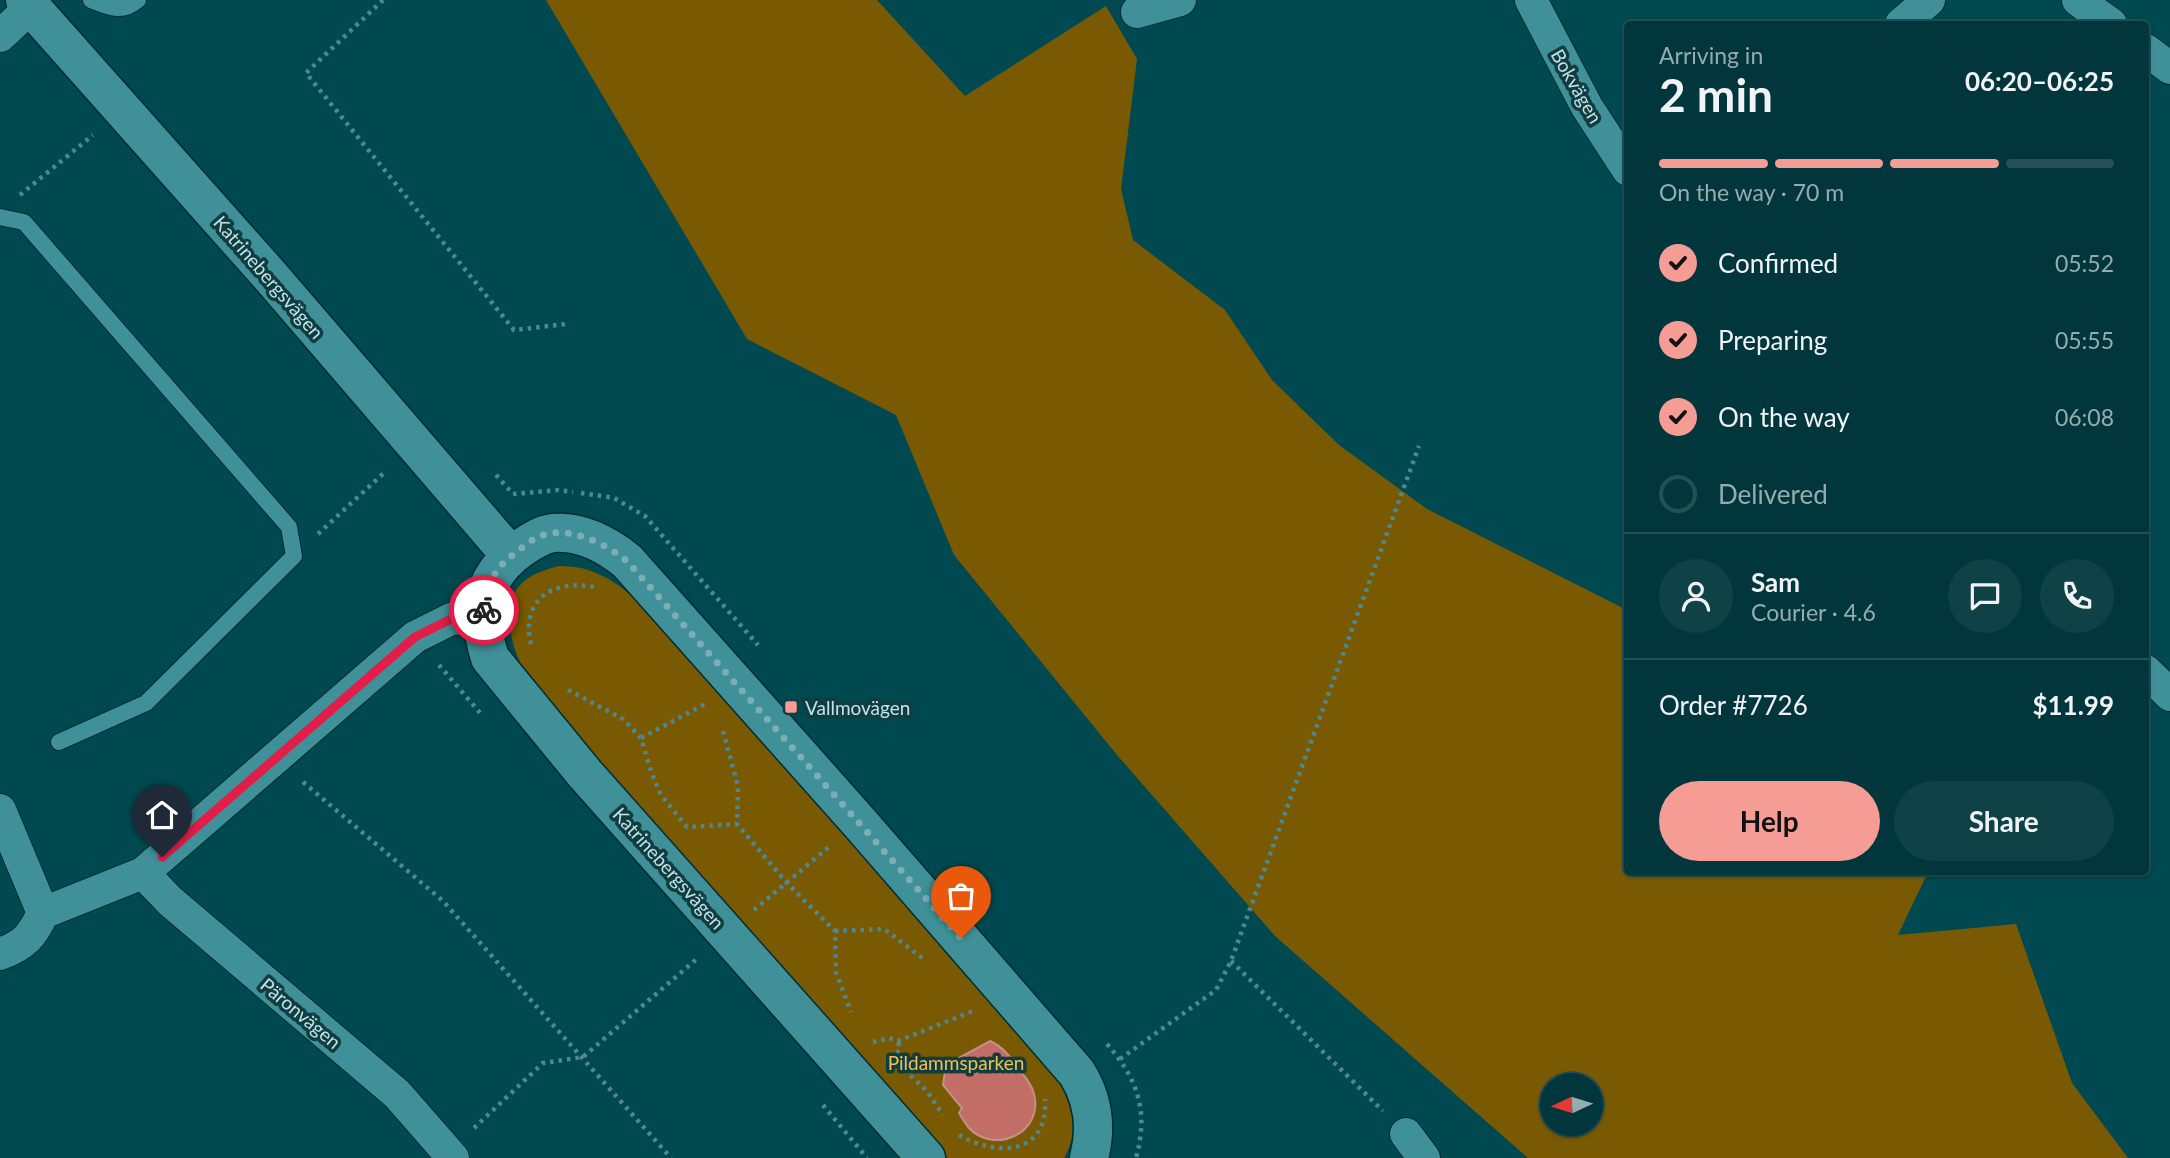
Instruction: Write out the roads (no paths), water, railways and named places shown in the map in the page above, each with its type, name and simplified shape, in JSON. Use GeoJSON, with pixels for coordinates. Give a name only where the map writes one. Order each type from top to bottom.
{"type":"FeatureCollection","features":[{"type":"Feature","properties":{"kind":"street"},"geometry":{"type":"LineString","coordinates":[[1137,12],[1180,0]]}},
{"type":"Feature","properties":{"kind":"street","name":"Bokvägen"},"geometry":{"type":"LineString","coordinates":[[1531,0],[1587,107],[1624,164]]}},
{"type":"Feature","properties":{"kind":"street"},"geometry":{"type":"LineString","coordinates":[[1904,21],[1929,0]]}},
{"type":"Feature","properties":{"kind":"street"},"geometry":{"type":"LineString","coordinates":[[2078,0],[2107,21]]}},
{"type":"Feature","properties":{"kind":"street"},"geometry":{"type":"LineString","coordinates":[[0,36],[33,4]]}},
{"type":"Feature","properties":{"kind":"street","name":"Katrinebergsvägen"},"geometry":{"type":"LineString","coordinates":[[33,4],[511,556]]}},
{"type":"Feature","properties":{"kind":"street"},"geometry":{"type":"LineString","coordinates":[[2149,52],[2170,68]]}},
{"type":"Feature","properties":{"kind":"street","name":"Katrinebergsvägen"},"geometry":{"type":"LineString","coordinates":[[926,1158],[585,774],[490,658],[484,638],[487,588],[493,575],[511,556],[537,538],[555,533],[591,538],[627,561],[1077,1073],[1088,1090],[1094,1125],[1089,1158]]}},
{"type":"Feature","properties":{"kind":"street"},"geometry":{"type":"LineString","coordinates":[[0,954],[17,947],[33,933],[43,913],[143,873],[415,637],[451,619],[484,617]]}},
{"type":"Feature","properties":{"kind":"street"},"geometry":{"type":"LineString","coordinates":[[2149,674],[2170,695]]}},
{"type":"Feature","properties":{"kind":"street"},"geometry":{"type":"LineString","coordinates":[[0,810],[43,913]]}},
{"type":"Feature","properties":{"kind":"street","name":"Päronvägen"},"geometry":{"type":"LineString","coordinates":[[143,873],[170,901],[397,1094],[451,1155]]}},
{"type":"Feature","properties":{"kind":"lane"},"geometry":{"type":"LineString","coordinates":[[91,0],[122,9],[138,0]]}},
{"type":"Feature","properties":{"kind":"lane"},"geometry":{"type":"LineString","coordinates":[[0,217],[24,222],[88,295],[289,527],[294,556],[146,702],[59,742]]}},
{"type":"Feature","properties":{"kind":"place","name":"Vallmovägen"},"geometry":{"type":"Point","coordinates":[791,707]}},
{"type":"Feature","properties":{"kind":"park label","name":"Pildammsparken"},"geometry":{"type":"Point","coordinates":[956,1062]}}]}
